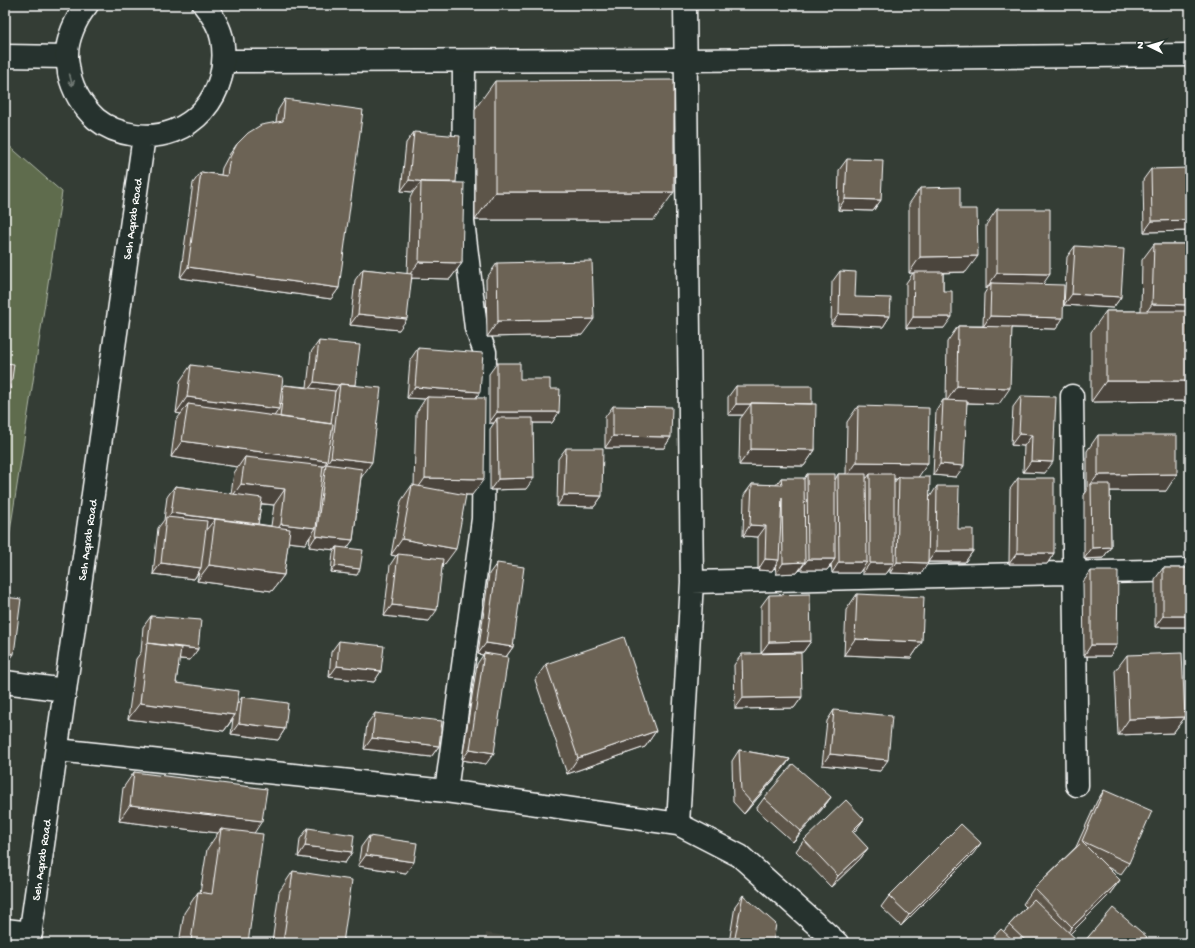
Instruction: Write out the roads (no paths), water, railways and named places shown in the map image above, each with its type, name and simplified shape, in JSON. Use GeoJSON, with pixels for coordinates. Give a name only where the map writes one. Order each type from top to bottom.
{"type":"FeatureCollection","features":[{"type":"Feature","properties":{"kind":"main road"},"geometry":{"type":"LineString","coordinates":[[87,5],[80,13],[70,34],[66,57],[72,85],[86,110],[102,124],[122,133],[144,136],[164,134],[183,127],[199,115],[212,100],[221,81],[224,61],[222,38],[213,17],[204,5]]}},
{"type":"Feature","properties":{"kind":"main road"},"geometry":{"type":"LineString","coordinates":[[678,824],[692,582],[685,5]]}},
{"type":"Feature","properties":{"kind":"main road"},"geometry":{"type":"LineString","coordinates":[[224,61],[685,60],[1190,55]]}},
{"type":"Feature","properties":{"kind":"main road"},"geometry":{"type":"LineString","coordinates":[[5,56],[66,57]]}},
{"type":"Feature","properties":{"kind":"main road"},"geometry":{"type":"LineString","coordinates":[[446,791],[484,519],[485,352],[476,328],[463,221],[464,61]]}},
{"type":"Feature","properties":{"kind":"main road","name":"Seh Aqrab Road"},"geometry":{"type":"LineString","coordinates":[[30,938],[144,136]]}},
{"type":"Feature","properties":{"kind":"main road"},"geometry":{"type":"LineString","coordinates":[[1072,396],[1073,572],[1077,786]]}},
{"type":"Feature","properties":{"kind":"main road"},"geometry":{"type":"LineString","coordinates":[[692,582],[1190,570]]}},
{"type":"Feature","properties":{"kind":"main road"},"geometry":{"type":"LineString","coordinates":[[5,682],[65,690]]}},
{"type":"Feature","properties":{"kind":"main road"},"geometry":{"type":"LineString","coordinates":[[57,750],[446,791],[678,824],[740,856],[837,943]]}},
{"type":"Feature","properties":{"kind":"main road"},"geometry":{"type":"LineString","coordinates":[[5,930],[30,938]]}}]}
